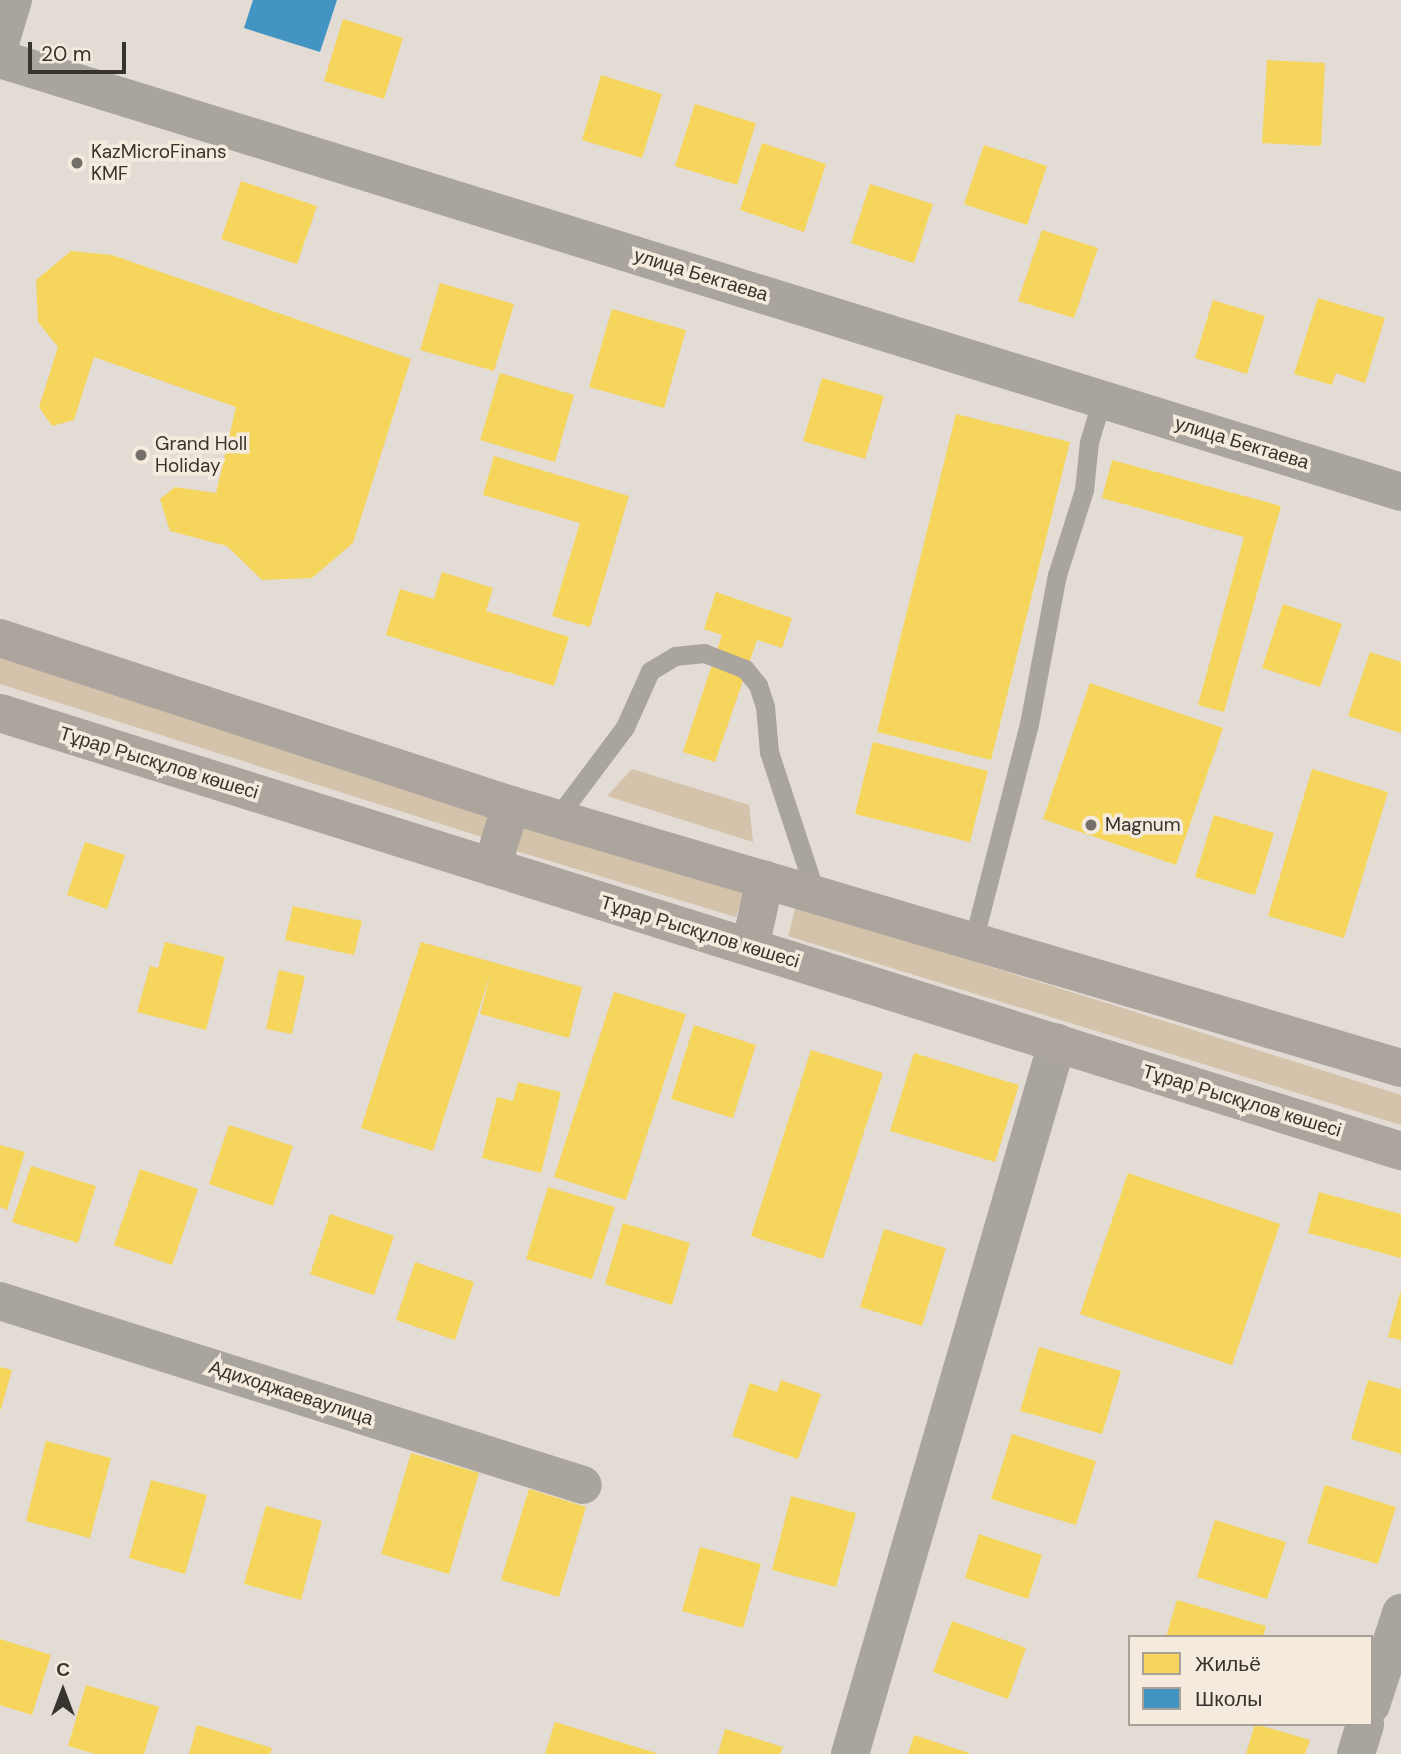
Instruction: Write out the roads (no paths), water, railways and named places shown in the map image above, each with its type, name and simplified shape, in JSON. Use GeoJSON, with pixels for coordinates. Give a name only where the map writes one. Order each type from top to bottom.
{"type":"FeatureCollection","features":[{"type":"Feature","properties":{"kind":"main road"},"geometry":{"type":"LineString","coordinates":[[0,638],[556,819],[1401,1068]]}},
{"type":"Feature","properties":{"kind":"main road","name":"Тұрар Рыскұлов көшесі"},"geometry":{"type":"LineString","coordinates":[[0,713],[1401,1151]]}},
{"type":"Feature","properties":{"kind":"main road"},"geometry":{"type":"LineString","coordinates":[[492,867],[511,805]]}},
{"type":"Feature","properties":{"kind":"main road"},"geometry":{"type":"LineString","coordinates":[[750,947],[765,880]]}},
{"type":"Feature","properties":{"kind":"street"},"geometry":{"type":"LineString","coordinates":[[0,43],[13,0]]}},
{"type":"Feature","properties":{"kind":"street","name":"улица Бектаева"},"geometry":{"type":"LineString","coordinates":[[0,59],[1401,492]]}},
{"type":"Feature","properties":{"kind":"street"},"geometry":{"type":"LineString","coordinates":[[850,1754],[1057,1043]]}},
{"type":"Feature","properties":{"kind":"street","name":"Адиходжаеваулица"},"geometry":{"type":"LineString","coordinates":[[0,1301],[583,1485]]}},
{"type":"Feature","properties":{"kind":"street"},"geometry":{"type":"LineString","coordinates":[[1373,1701],[1401,1613]]}},
{"type":"Feature","properties":{"kind":"street"},"geometry":{"type":"LineString","coordinates":[[1373,1708],[1401,1718]]}},
{"type":"Feature","properties":{"kind":"street"},"geometry":{"type":"LineString","coordinates":[[1356,1754],[1364,1726]]}},
{"type":"Feature","properties":{"kind":"lane"},"geometry":{"type":"LineString","coordinates":[[973,942],[1029,724],[1058,575],[1084,490],[1088,442],[1102,399]]}},
{"type":"Feature","properties":{"kind":"lane"},"geometry":{"type":"LineString","coordinates":[[556,819],[625,727],[650,671],[675,656],[704,653],[745,669],[758,685],[765,706],[769,751],[817,895]]}},
{"type":"Feature","properties":{"kind":"place","name":"KazMicroFinans KMF"},"geometry":{"type":"Point","coordinates":[77,163]}},
{"type":"Feature","properties":{"kind":"place","name":"Grand Holl Holiday"},"geometry":{"type":"Point","coordinates":[141,455]}},
{"type":"Feature","properties":{"kind":"place","name":"Magnum"},"geometry":{"type":"Point","coordinates":[1091,825]}}]}
